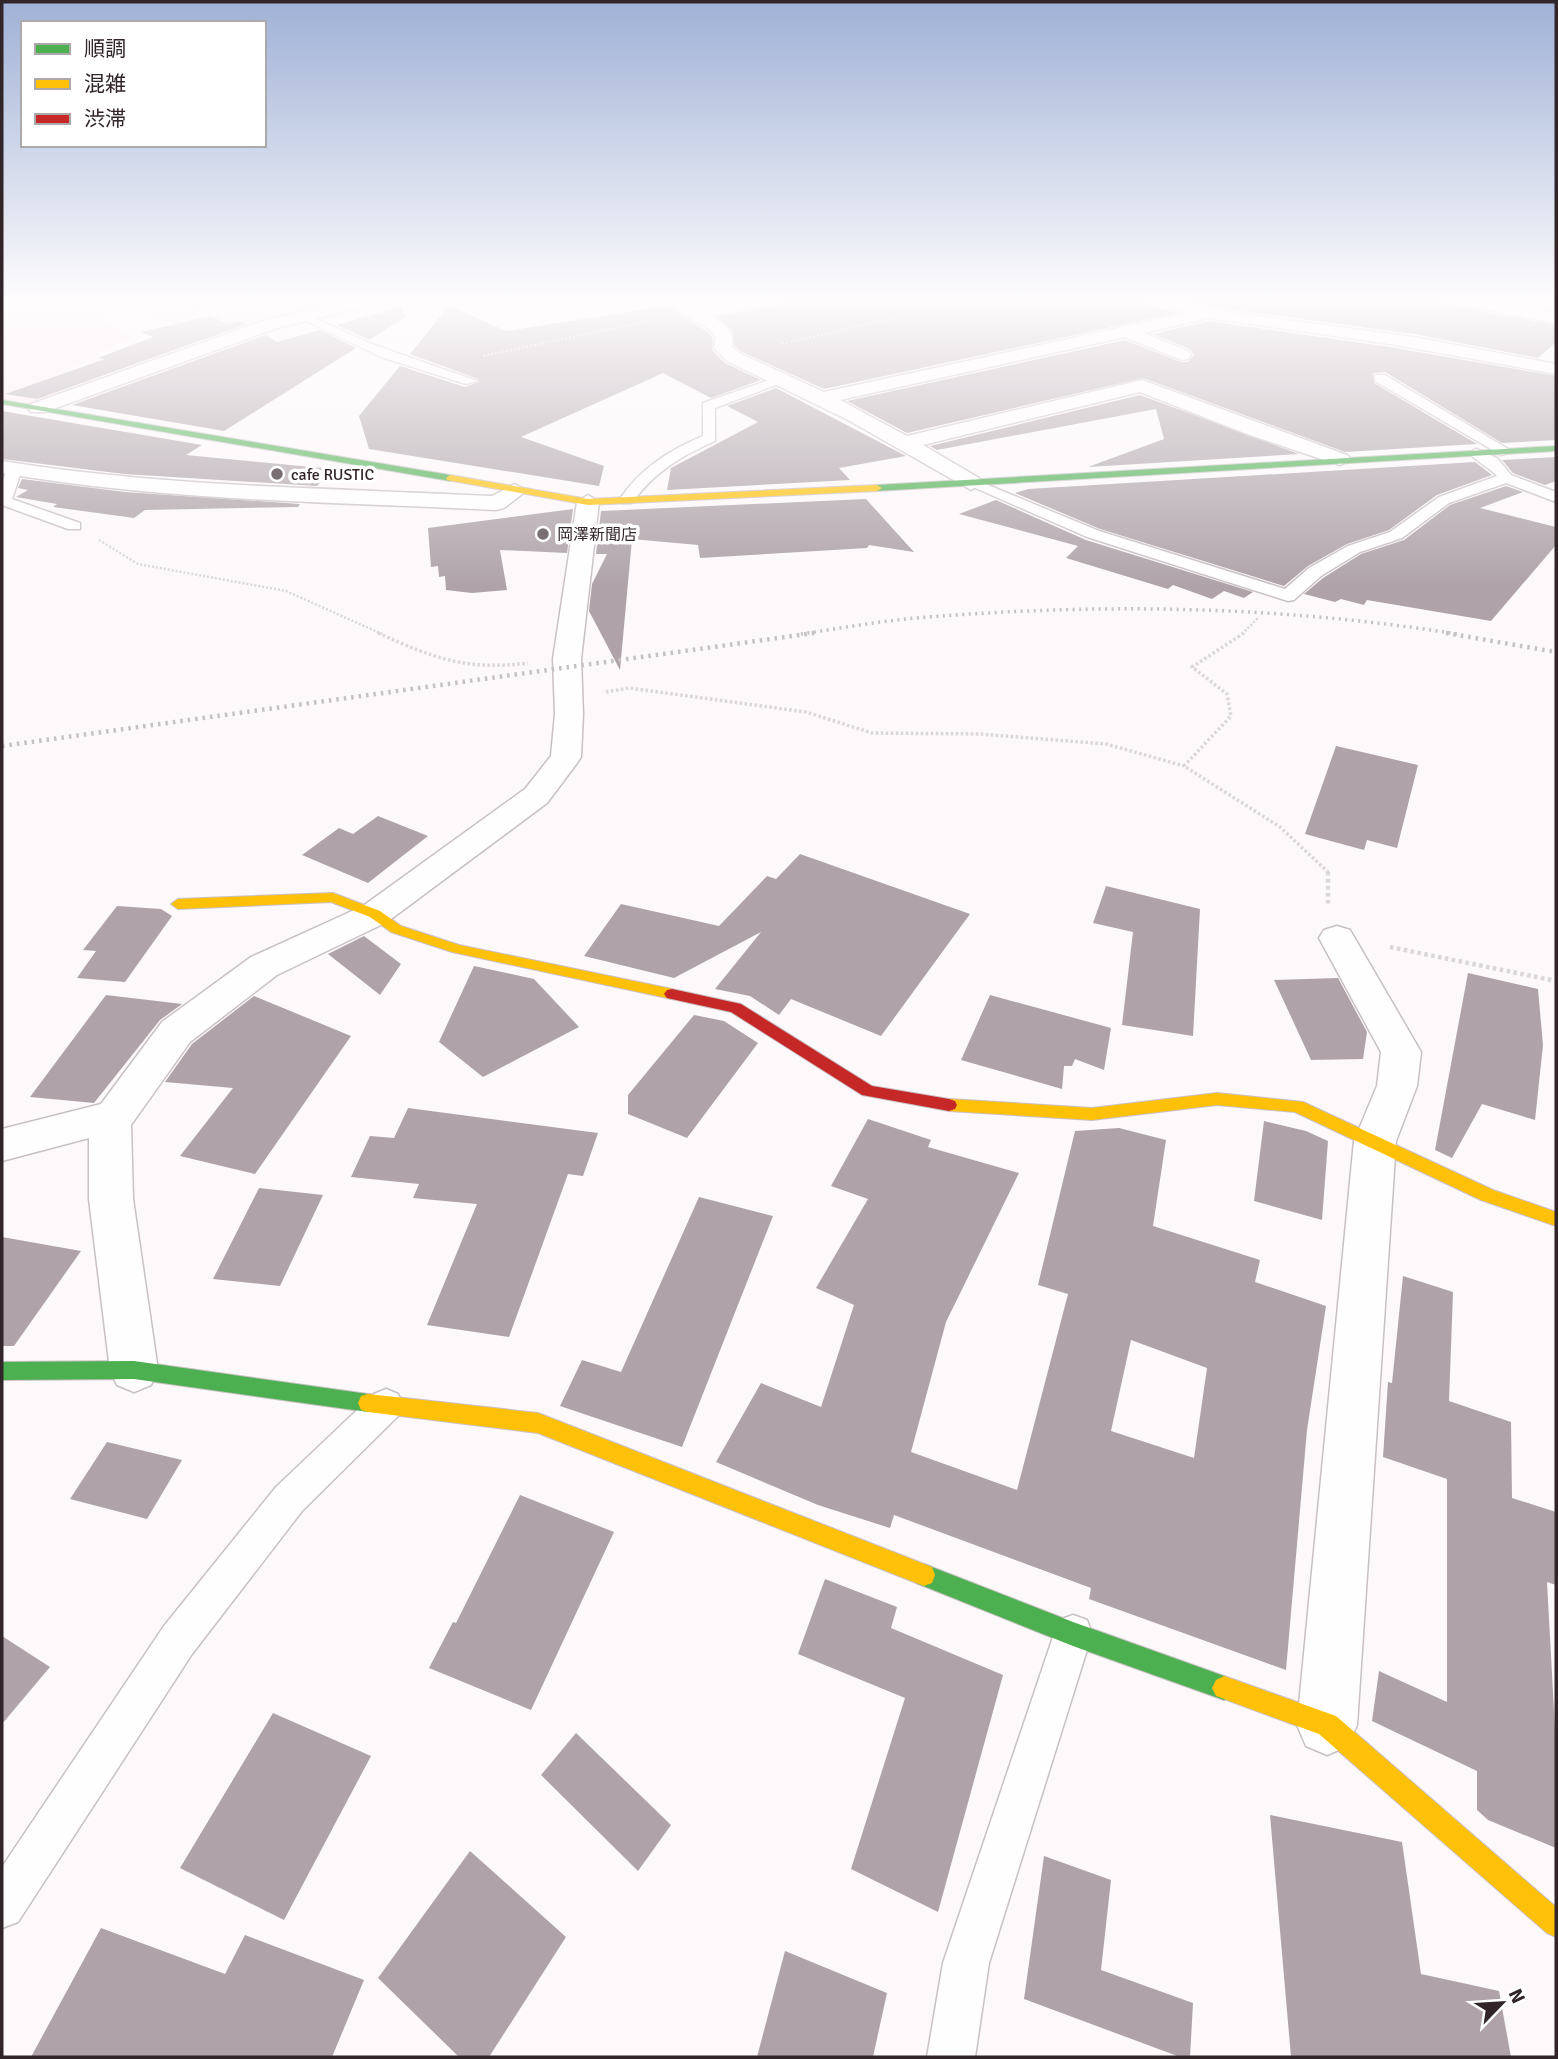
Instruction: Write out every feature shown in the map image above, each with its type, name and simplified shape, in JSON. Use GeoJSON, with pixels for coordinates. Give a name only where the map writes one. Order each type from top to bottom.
{"type":"FeatureCollection","features":[{"type":"Feature","properties":{"kind":"street"},"geometry":{"type":"LineString","coordinates":[[38,408],[74,395]]}},
{"type":"Feature","properties":{"kind":"street"},"geometry":{"type":"LineString","coordinates":[[818,395],[908,442],[971,483]]}},
{"type":"Feature","properties":{"kind":"street"},"geometry":{"type":"LineString","coordinates":[[825,398],[838,395]]}},
{"type":"Feature","properties":{"kind":"street"},"geometry":{"type":"LineString","coordinates":[[908,442],[1104,395]]}},
{"type":"Feature","properties":{"kind":"street"},"geometry":{"type":"LineString","coordinates":[[1165,395],[1340,460]]}},
{"type":"Feature","properties":{"kind":"street"},"geometry":{"type":"LineString","coordinates":[[2,402],[588,502],[971,483],[1556,448]]}},
{"type":"Feature","properties":{"kind":"street"},"geometry":{"type":"LineString","coordinates":[[9,468],[173,487],[496,503],[515,491]]}},
{"type":"Feature","properties":{"kind":"street"},"geometry":{"type":"LineString","coordinates":[[134,1370],[111,1199],[110,1122],[176,1032],[264,966],[375,914],[536,796],[566,757],[569,699],[567,659],[588,502]]}},
{"type":"Feature","properties":{"kind":"street"},"geometry":{"type":"LineString","coordinates":[[178,904],[333,897],[375,914],[396,929],[457,949],[736,1008],[868,1091],[958,1106],[1092,1114],[1217,1100],[1297,1106],[1487,1195],[1556,1219]]}},
{"type":"Feature","properties":{"kind":"street"},"geometry":{"type":"LineString","coordinates":[[1327,1725],[1375,1141],[1398,1086],[1401,1052],[1337,938]]}},
{"type":"Feature","properties":{"kind":"street"},"geometry":{"type":"LineString","coordinates":[[2,1145],[115,1116]]}},
{"type":"Feature","properties":{"kind":"street"},"geometry":{"type":"LineString","coordinates":[[2,1371],[134,1370],[538,1423],[1073,1634],[1327,1725],[1556,1924]]}},
{"type":"Feature","properties":{"kind":"lane"},"geometry":{"type":"LineString","coordinates":[[627,500],[635,486],[671,455],[710,438],[708,407],[741,395]]}},
{"type":"Feature","properties":{"kind":"lane"},"geometry":{"type":"LineString","coordinates":[[1409,395],[1506,452]]}},
{"type":"Feature","properties":{"kind":"lane"},"geometry":{"type":"LineString","coordinates":[[1476,453],[1492,461],[1506,478],[1556,497]]}},
{"type":"Feature","properties":{"kind":"lane"},"geometry":{"type":"LineString","coordinates":[[9,468],[4,501],[74,526]]}},
{"type":"Feature","properties":{"kind":"lane"},"geometry":{"type":"LineString","coordinates":[[971,483],[1093,534],[1288,596],[1315,572],[1354,549],[1396,535],[1444,500],[1506,478]]}},
{"type":"Feature","properties":{"kind":"lane"},"geometry":{"type":"LineString","coordinates":[[2,1906],[178,1640],[289,1499],[386,1405]]}},
{"type":"Feature","properties":{"kind":"lane"},"geometry":{"type":"LineString","coordinates":[[951,2057],[966,1963],[1073,1634]]}},
{"type":"Feature","properties":{"kind":"path"},"geometry":{"type":"LineString","coordinates":[[74,526],[138,564],[286,591],[435,658],[495,667],[567,659]]}},
{"type":"Feature","properties":{"kind":"path"},"geometry":{"type":"LineString","coordinates":[[1184,766],[1231,716],[1227,694],[1192,667],[1245,632],[1264,611],[1288,596]]}},
{"type":"Feature","properties":{"kind":"path"},"geometry":{"type":"LineString","coordinates":[[569,699],[629,688],[806,712],[872,733],[980,734],[1106,744],[1184,766],[1259,809],[1309,850],[1330,874],[1328,913],[1337,938],[1556,981]]}},
{"type":"Feature","properties":{"kind":"shaded area"},"geometry":{"type":"Polygon","coordinates":[[[2,395],[73,395],[38,408],[2,402],[2,395]]]}},
{"type":"Feature","properties":{"kind":"building"},"geometry":{"type":"Polygon","coordinates":[[[12,395],[48,395],[37,399],[12,395]]]}},
{"type":"Feature","properties":{"kind":"building"},"geometry":{"type":"Polygon","coordinates":[[[99,395],[281,395],[224,431],[72,405],[99,395]]]}},
{"type":"Feature","properties":{"kind":"building"},"geometry":{"type":"Polygon","coordinates":[[[376,395],[614,395],[521,437],[604,466],[599,486],[369,449],[359,416],[376,395]]]}},
{"type":"Feature","properties":{"kind":"building"},"geometry":{"type":"Polygon","coordinates":[[[757,395],[790,395],[906,456],[839,468],[850,480],[667,490],[671,468],[758,422],[727,406],[757,395]]]}},
{"type":"Feature","properties":{"kind":"building"},"geometry":{"type":"Polygon","coordinates":[[[874,395],[1070,395],[907,433],[847,401],[874,395]]]}},
{"type":"Feature","properties":{"kind":"building"},"geometry":{"type":"Polygon","coordinates":[[[1140,395],[1299,454],[1088,467],[1164,439],[1156,409],[937,450],[930,446],[1140,395]]]}},
{"type":"Feature","properties":{"kind":"building"},"geometry":{"type":"Polygon","coordinates":[[[1190,395],[1394,395],[1477,444],[1345,452],[1190,395]]]}},
{"type":"Feature","properties":{"kind":"building"},"geometry":{"type":"Polygon","coordinates":[[[1423,395],[1556,395],[1556,440],[1502,443],[1423,395]]]}},
{"type":"Feature","properties":{"kind":"building"},"geometry":{"type":"Polygon","coordinates":[[[2,411],[202,445],[186,455],[332,469],[317,486],[124,474],[2,459],[2,411]]]}},
{"type":"Feature","properties":{"kind":"building"},"geometry":{"type":"Polygon","coordinates":[[[1556,457],[1556,481],[1545,485],[1513,473],[1502,460],[1556,457]]]}},
{"type":"Feature","properties":{"kind":"building"},"geometry":{"type":"Polygon","coordinates":[[[1475,462],[1492,475],[1437,495],[1389,530],[1347,544],[1308,566],[1284,586],[1100,529],[1015,493],[1028,489],[1475,462]]]}},
{"type":"Feature","properties":{"kind":"building"},"geometry":{"type":"Polygon","coordinates":[[[22,479],[125,492],[300,504],[298,507],[145,510],[134,518],[53,507],[57,504],[16,497],[28,490],[18,488],[22,479]]]}},
{"type":"Feature","properties":{"kind":"building"},"geometry":{"type":"Polygon","coordinates":[[[1506,486],[1523,492],[1480,508],[1556,527],[1556,545],[1491,621],[1367,600],[1364,605],[1341,599],[1335,602],[1304,594],[1323,578],[1361,554],[1404,540],[1450,505],[1506,486]]]}},
{"type":"Feature","properties":{"kind":"building"},"geometry":{"type":"Polygon","coordinates":[[[866,499],[914,552],[869,545],[867,548],[700,558],[698,545],[632,539],[620,670],[589,611],[592,584],[607,554],[596,554],[601,511],[866,499]]]}},
{"type":"Feature","properties":{"kind":"building"},"geometry":{"type":"Polygon","coordinates":[[[996,500],[1086,540],[1253,592],[1244,598],[1224,591],[1212,599],[1173,585],[1168,589],[1066,558],[1078,546],[959,514],[996,500]]]}},
{"type":"Feature","properties":{"kind":"building"},"geometry":{"type":"Polygon","coordinates":[[[573,509],[567,553],[500,550],[507,590],[472,593],[446,590],[445,576],[439,577],[438,566],[431,567],[428,528],[573,509]]]}},
{"type":"Feature","properties":{"kind":"building"},"geometry":{"type":"Polygon","coordinates":[[[1336,746],[1418,765],[1397,848],[1367,840],[1364,850],[1305,834],[1336,746]]]}},
{"type":"Feature","properties":{"kind":"building"},"geometry":{"type":"Polygon","coordinates":[[[378,816],[428,836],[368,883],[302,855],[339,828],[353,834],[378,816]]]}},
{"type":"Feature","properties":{"kind":"building"},"geometry":{"type":"Polygon","coordinates":[[[800,854],[970,914],[881,1036],[791,999],[779,1015],[750,996],[715,989],[761,932],[674,978],[584,956],[621,904],[719,926],[767,876],[776,879],[800,854]]]}},
{"type":"Feature","properties":{"kind":"building"},"geometry":{"type":"Polygon","coordinates":[[[1106,886],[1200,909],[1193,1036],[1122,1025],[1133,932],[1093,923],[1106,886]]]}},
{"type":"Feature","properties":{"kind":"building"},"geometry":{"type":"Polygon","coordinates":[[[117,906],[161,909],[172,916],[125,982],[77,978],[96,951],[83,950],[117,906]]]}},
{"type":"Feature","properties":{"kind":"building"},"geometry":{"type":"Polygon","coordinates":[[[364,936],[401,964],[380,995],[328,954],[364,936]]]}},
{"type":"Feature","properties":{"kind":"building"},"geometry":{"type":"Polygon","coordinates":[[[474,966],[534,979],[579,1027],[483,1077],[439,1042],[474,966]]]}},
{"type":"Feature","properties":{"kind":"building"},"geometry":{"type":"Polygon","coordinates":[[[1468,973],[1538,989],[1543,1045],[1535,1120],[1482,1104],[1452,1158],[1435,1150],[1468,973]]]}},
{"type":"Feature","properties":{"kind":"building"},"geometry":{"type":"Polygon","coordinates":[[[1338,978],[1367,1032],[1363,1059],[1311,1060],[1274,980],[1338,978]]]}},
{"type":"Feature","properties":{"kind":"building"},"geometry":{"type":"Polygon","coordinates":[[[106,995],[182,1004],[160,1020],[94,1103],[30,1097],[106,995]]]}},
{"type":"Feature","properties":{"kind":"building"},"geometry":{"type":"Polygon","coordinates":[[[990,995],[1111,1028],[1104,1070],[1075,1059],[1072,1066],[1064,1066],[1062,1089],[961,1060],[990,995]]]}},
{"type":"Feature","properties":{"kind":"building"},"geometry":{"type":"Polygon","coordinates":[[[254,996],[351,1036],[255,1174],[180,1156],[233,1088],[165,1082],[192,1044],[254,996]]]}},
{"type":"Feature","properties":{"kind":"building"},"geometry":{"type":"Polygon","coordinates":[[[694,1015],[724,1021],[758,1043],[687,1138],[628,1114],[628,1095],[694,1015]]]}},
{"type":"Feature","properties":{"kind":"building"},"geometry":{"type":"Polygon","coordinates":[[[408,1108],[598,1133],[583,1176],[568,1174],[509,1337],[427,1325],[477,1204],[413,1198],[419,1184],[351,1177],[370,1136],[394,1138],[408,1108]]]}},
{"type":"Feature","properties":{"kind":"building"},"geometry":{"type":"Polygon","coordinates":[[[868,1119],[931,1140],[928,1147],[1019,1173],[946,1322],[911,1452],[1017,1490],[1068,1294],[1038,1285],[1075,1131],[1119,1128],[1166,1140],[1153,1226],[1260,1260],[1255,1282],[1326,1306],[1307,1430],[1286,1670],[1089,1599],[1091,1588],[894,1515],[890,1528],[818,1505],[716,1462],[761,1383],[821,1407],[854,1305],[816,1288],[868,1199],[831,1186],[868,1119]],[[1131,1340],[1111,1431],[1194,1458],[1207,1368],[1131,1340]]]}},
{"type":"Feature","properties":{"kind":"building"},"geometry":{"type":"Polygon","coordinates":[[[1264,1121],[1306,1131],[1328,1141],[1322,1220],[1254,1201],[1264,1121]]]}},
{"type":"Feature","properties":{"kind":"building"},"geometry":{"type":"Polygon","coordinates":[[[259,1188],[323,1195],[280,1286],[213,1279],[259,1188]]]}},
{"type":"Feature","properties":{"kind":"building"},"geometry":{"type":"Polygon","coordinates":[[[699,1197],[773,1216],[682,1447],[560,1406],[582,1360],[621,1372],[699,1197]]]}},
{"type":"Feature","properties":{"kind":"building"},"geometry":{"type":"Polygon","coordinates":[[[2,1237],[81,1251],[14,1346],[2,1346],[2,1237]]]}},
{"type":"Feature","properties":{"kind":"building"},"geometry":{"type":"Polygon","coordinates":[[[1403,1276],[1453,1292],[1449,1401],[1511,1422],[1512,1498],[1556,1512],[1556,1585],[1547,1582],[1555,1729],[1556,1848],[1488,1820],[1477,1810],[1477,1771],[1372,1721],[1379,1671],[1447,1702],[1447,1479],[1383,1457],[1388,1382],[1392,1383],[1403,1276]]]}},
{"type":"Feature","properties":{"kind":"building"},"geometry":{"type":"Polygon","coordinates":[[[107,1442],[182,1460],[147,1519],[70,1499],[107,1442]]]}},
{"type":"Feature","properties":{"kind":"building"},"geometry":{"type":"Polygon","coordinates":[[[520,1495],[614,1532],[531,1710],[429,1668],[453,1622],[456,1623],[520,1495]]]}},
{"type":"Feature","properties":{"kind":"building"},"geometry":{"type":"Polygon","coordinates":[[[825,1579],[897,1607],[891,1628],[1003,1675],[938,1912],[851,1869],[905,1698],[798,1654],[825,1579]]]}},
{"type":"Feature","properties":{"kind":"building"},"geometry":{"type":"Polygon","coordinates":[[[2,1636],[50,1667],[2,1724],[2,1636]]]}},
{"type":"Feature","properties":{"kind":"building"},"geometry":{"type":"Polygon","coordinates":[[[273,1713],[371,1756],[284,1920],[180,1868],[273,1713]]]}},
{"type":"Feature","properties":{"kind":"building"},"geometry":{"type":"Polygon","coordinates":[[[576,1733],[671,1825],[638,1871],[541,1775],[576,1733]]]}},
{"type":"Feature","properties":{"kind":"building"},"geometry":{"type":"Polygon","coordinates":[[[1270,1815],[1402,1842],[1421,1974],[1499,1991],[1511,2057],[1291,2057],[1270,1815]]]}},
{"type":"Feature","properties":{"kind":"building"},"geometry":{"type":"Polygon","coordinates":[[[470,1851],[566,1937],[489,2057],[459,2057],[378,1978],[470,1851]]]}},
{"type":"Feature","properties":{"kind":"building"},"geometry":{"type":"Polygon","coordinates":[[[1044,1856],[1111,1880],[1101,1970],[1193,2003],[1190,2057],[1180,2057],[1024,1999],[1044,1856]]]}},
{"type":"Feature","properties":{"kind":"building"},"geometry":{"type":"Polygon","coordinates":[[[101,1928],[225,1974],[245,1935],[364,1980],[332,2057],[31,2057],[101,1928]]]}},
{"type":"Feature","properties":{"kind":"building"},"geometry":{"type":"Polygon","coordinates":[[[785,1951],[887,1993],[873,2057],[757,2057],[785,1951]]]}},
{"type":"Feature","properties":{"kind":"railway"},"geometry":{"type":"LineString","coordinates":[[801,634],[928,617],[1127,609],[1259,613],[1457,634]]}},
{"type":"Feature","properties":{"kind":"railway"},"geometry":{"type":"LineString","coordinates":[[2,746],[814,633]]}},
{"type":"Feature","properties":{"kind":"railway"},"geometry":{"type":"LineString","coordinates":[[1446,633],[1556,652]]}},
{"type":"Feature","properties":{"kind":"traffic: fast"},"geometry":{"type":"LineString","coordinates":[[2,402],[450,478]]}},
{"type":"Feature","properties":{"kind":"traffic: fast"},"geometry":{"type":"LineString","coordinates":[[877,488],[1556,448]]}},
{"type":"Feature","properties":{"kind":"traffic: fast"},"geometry":{"type":"LineString","coordinates":[[2,1371],[134,1370],[368,1403]]}},
{"type":"Feature","properties":{"kind":"traffic: fast"},"geometry":{"type":"LineString","coordinates":[[924,1575],[1073,1634],[1224,1688]]}},
{"type":"Feature","properties":{"kind":"traffic: slow"},"geometry":{"type":"LineString","coordinates":[[450,478],[588,502],[877,488]]}},
{"type":"Feature","properties":{"kind":"traffic: slow"},"geometry":{"type":"LineString","coordinates":[[178,904],[333,897],[375,914],[396,929],[457,949],[672,994]]}},
{"type":"Feature","properties":{"kind":"traffic: slow"},"geometry":{"type":"LineString","coordinates":[[949,1105],[1092,1114],[1217,1099],[1297,1106],[1487,1195],[1556,1219]]}},
{"type":"Feature","properties":{"kind":"traffic: slow"},"geometry":{"type":"LineString","coordinates":[[368,1403],[538,1423],[924,1575]]}},
{"type":"Feature","properties":{"kind":"traffic: slow"},"geometry":{"type":"LineString","coordinates":[[1224,1688],[1327,1725],[1556,1924]]}},
{"type":"Feature","properties":{"kind":"traffic: jam"},"geometry":{"type":"LineString","coordinates":[[672,994],[736,1008],[868,1091],[949,1105]]}},
{"type":"Feature","properties":{"kind":"place","name":"cafe RUSTIC"},"geometry":{"type":"Point","coordinates":[277,474]}},
{"type":"Feature","properties":{"kind":"place","name":"岡澤新聞店"},"geometry":{"type":"Point","coordinates":[543,534]}}]}
